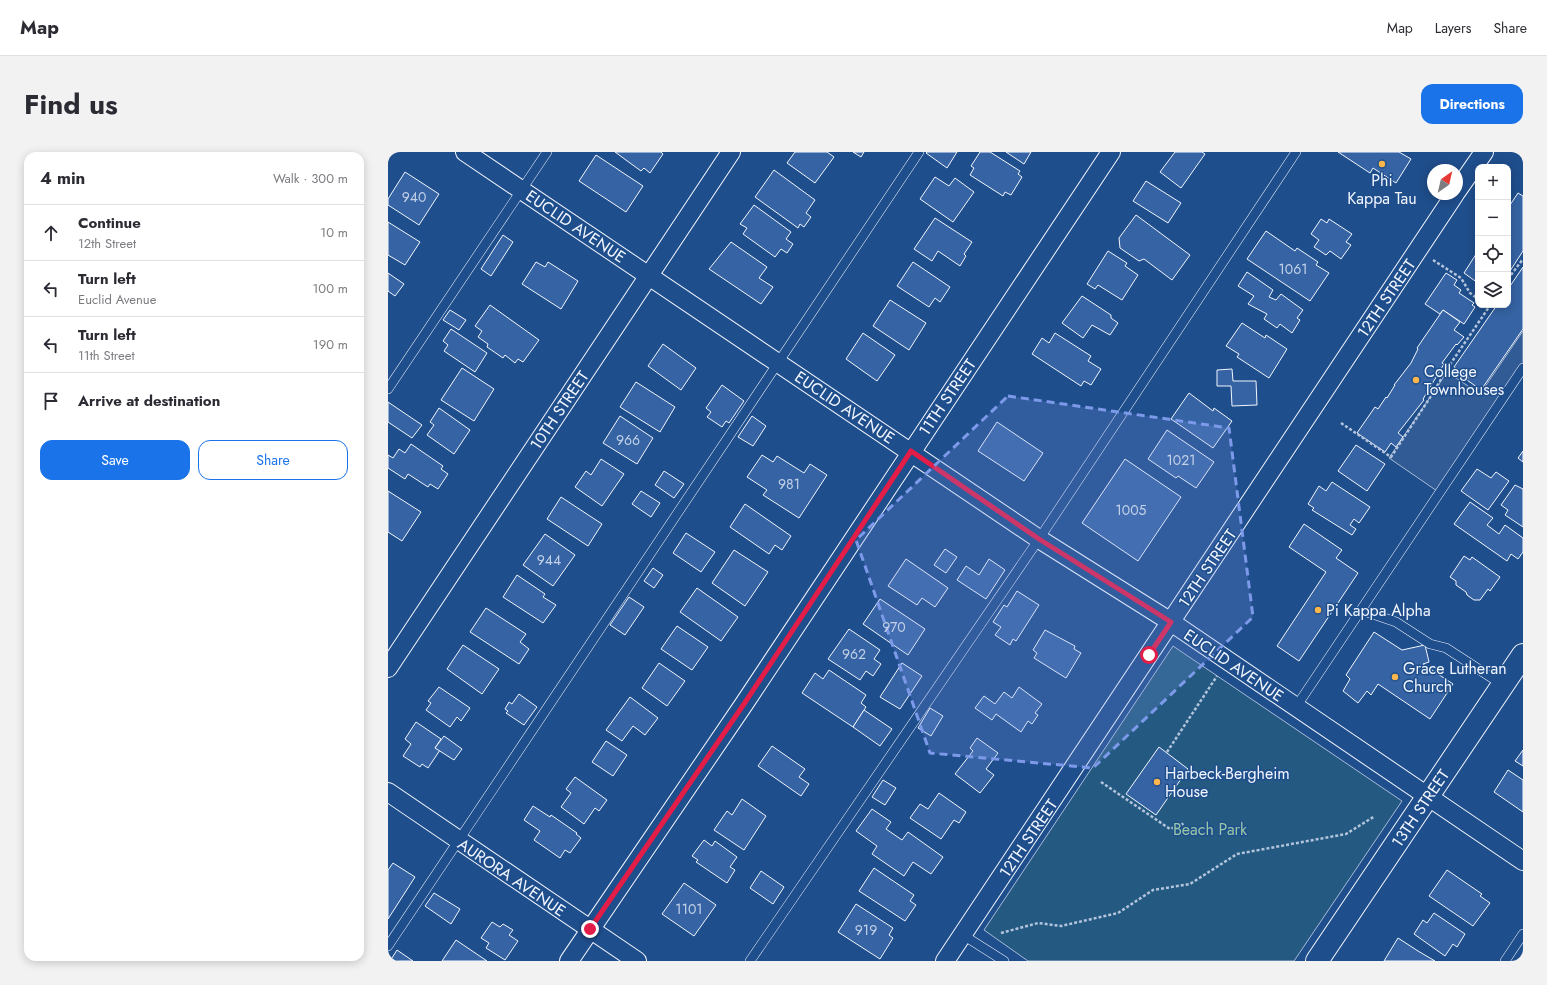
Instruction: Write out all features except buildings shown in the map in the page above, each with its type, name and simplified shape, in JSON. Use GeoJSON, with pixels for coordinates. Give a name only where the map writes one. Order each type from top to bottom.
{"type":"FeatureCollection","features":[{"type":"Feature","properties":{"kind":"street","name":"EUCLID AVENUE"},"geometry":{"type":"LineString","coordinates":[[465,152],[911,451],[1039,539],[1171,622],[1523,861]]}},
{"type":"Feature","properties":{"kind":"street","name":"10TH STREET"},"geometry":{"type":"LineString","coordinates":[[388,668],[731,152]]}},
{"type":"Feature","properties":{"kind":"street","name":"11TH STREET"},"geometry":{"type":"LineString","coordinates":[[569,961],[744,704],[1111,152]]}},
{"type":"Feature","properties":{"kind":"street"},"geometry":{"type":"LineString","coordinates":[[1463,183],[1484,152]]}},
{"type":"Feature","properties":{"kind":"street","name":"12TH STREET"},"geometry":{"type":"LineString","coordinates":[[945,961],[964,935],[1451,200]]}},
{"type":"Feature","properties":{"kind":"street","name":"13TH STREET"},"geometry":{"type":"LineString","coordinates":[[1317,961],[1523,655]]}},
{"type":"Feature","properties":{"kind":"street","name":"AURORA AVENUE"},"geometry":{"type":"LineString","coordinates":[[388,792],[637,961]]}},
{"type":"Feature","properties":{"kind":"lane"},"geometry":{"type":"LineString","coordinates":[[388,389],[548,152]]}},
{"type":"Feature","properties":{"kind":"lane"},"geometry":{"type":"LineString","coordinates":[[388,946],[919,152]]}},
{"type":"Feature","properties":{"kind":"lane"},"geometry":{"type":"LineString","coordinates":[[750,961],[1039,539],[1296,152]]}},
{"type":"Feature","properties":{"kind":"lane"},"geometry":{"type":"LineString","coordinates":[[1296,707],[1523,368]]}},
{"type":"Feature","properties":{"kind":"lane"},"geometry":{"type":"LineString","coordinates":[[1361,610],[1396,622],[1430,644],[1446,648],[1503,685]]}},
{"type":"Feature","properties":{"kind":"lane"},"geometry":{"type":"LineString","coordinates":[[1505,961],[1523,934]]}},
{"type":"Feature","properties":{"kind":"lane"},"geometry":{"type":"LineString","coordinates":[[964,935],[1004,961]]}},
{"type":"Feature","properties":{"kind":"path"},"geometry":{"type":"LineString","coordinates":[[1432,259],[1460,278],[1475,296]]}},
{"type":"Feature","properties":{"kind":"path"},"geometry":{"type":"LineString","coordinates":[[1511,275],[1523,259]]}},
{"type":"Feature","properties":{"kind":"path"},"geometry":{"type":"LineString","coordinates":[[1341,423],[1391,457],[1433,394],[1447,369],[1489,308]]}},
{"type":"Feature","properties":{"kind":"path"},"geometry":{"type":"LineString","coordinates":[[1167,752],[1226,660]]}},
{"type":"Feature","properties":{"kind":"path"},"geometry":{"type":"LineString","coordinates":[[1101,782],[1170,829],[1185,823]]}},
{"type":"Feature","properties":{"kind":"path"},"geometry":{"type":"LineString","coordinates":[[1001,933],[1038,923],[1061,926],[1118,913],[1154,890],[1190,884],[1237,854],[1346,834],[1375,816]]}},
{"type":"Feature","properties":{"kind":"highlighted area"},"geometry":{"type":"Polygon","coordinates":[[[1008,396],[1229,428],[1253,617],[1093,768],[930,753],[856,540],[1008,396]]]}},
{"type":"Feature","properties":{"kind":"green space","name":"Beach Park"},"geometry":{"type":"Polygon","coordinates":[[[1173,646],[1402,801],[1294,961],[1028,961],[984,930],[1173,646]]]}},
{"type":"Feature","properties":{"kind":"shaded area"},"geometry":{"type":"Polygon","coordinates":[[[1523,331],[1523,367],[1440,493],[1389,458],[1447,372],[1480,394],[1523,331]]]}},
{"type":"Feature","properties":{"kind":"place","name":"Phi Kappa Tau"},"geometry":{"type":"Point","coordinates":[1382,164]}},
{"type":"Feature","properties":{"kind":"place","name":"College Townhouses"},"geometry":{"type":"Point","coordinates":[1416,380]}},
{"type":"Feature","properties":{"kind":"place","name":"Pi Kappa Alpha"},"geometry":{"type":"Point","coordinates":[1318,610]}},
{"type":"Feature","properties":{"kind":"place","name":"Grace Lutheran Church"},"geometry":{"type":"Point","coordinates":[1395,677]}},
{"type":"Feature","properties":{"kind":"place","name":"Harbeck-Bergheim House"},"geometry":{"type":"Point","coordinates":[1157,782]}},
{"type":"Feature","properties":{"kind":"route"},"geometry":{"type":"LineString","coordinates":[[590,929],[744,704],[911,451],[1039,539],[1171,622],[1149,655]]}}]}
